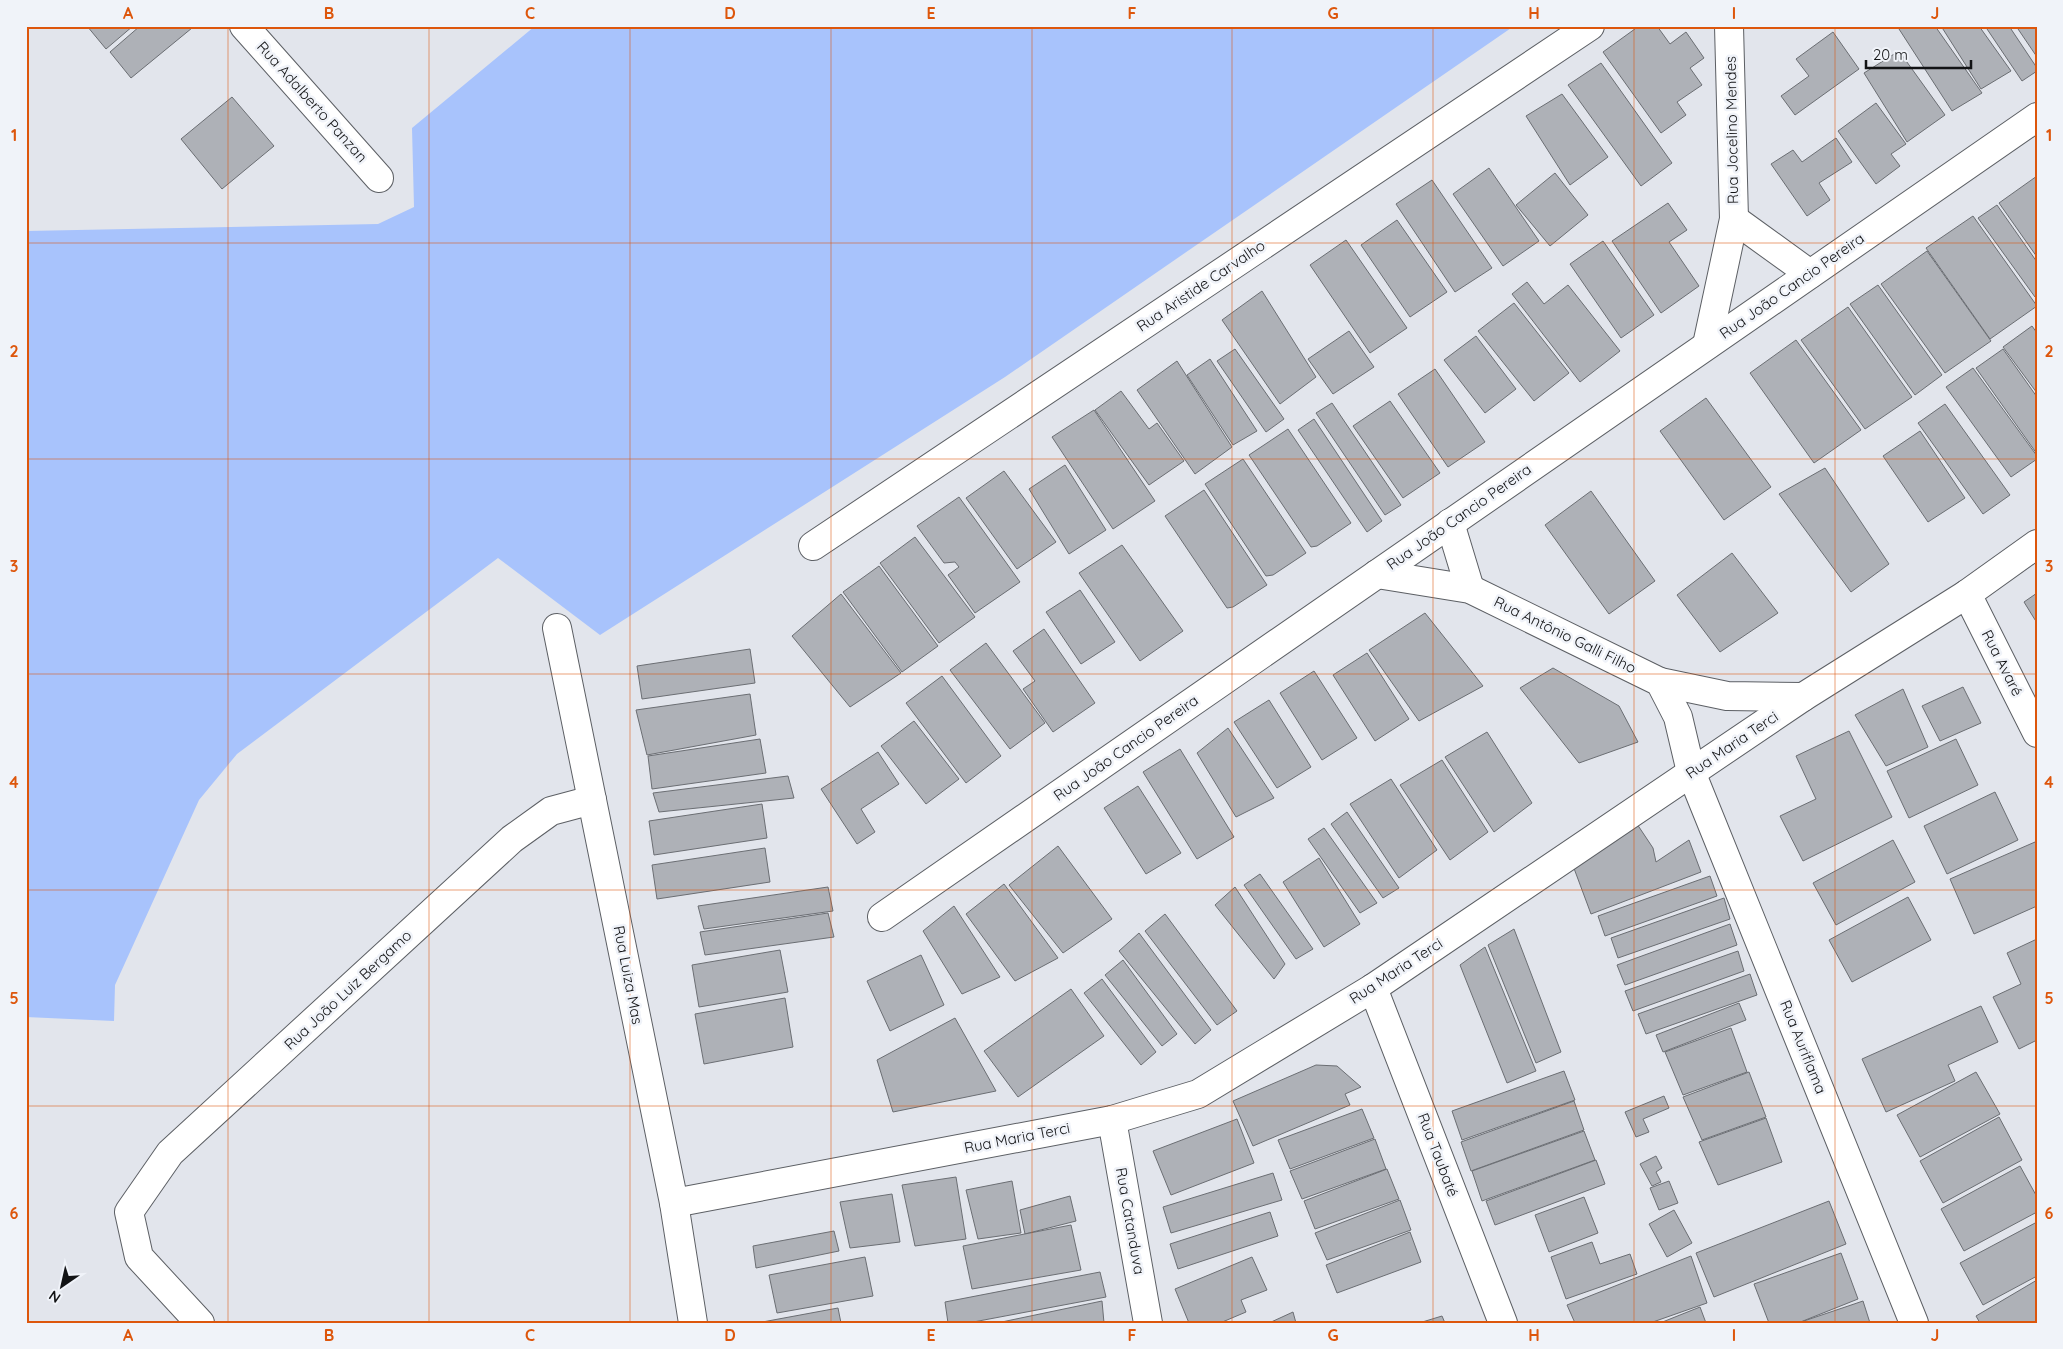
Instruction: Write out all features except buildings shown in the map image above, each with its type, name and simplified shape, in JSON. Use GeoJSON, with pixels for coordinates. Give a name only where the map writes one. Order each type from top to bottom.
{"type":"FeatureCollection","features":[{"type":"Feature","properties":{"kind":"street","name":"Rua Adalberto Panzan"},"geometry":{"type":"LineString","coordinates":[[244,26],[379,178]]}},
{"type":"Feature","properties":{"kind":"street","name":"Rua Aristide Carvalho"},"geometry":{"type":"LineString","coordinates":[[813,546],[1590,26]]}},
{"type":"Feature","properties":{"kind":"street","name":"Rua Jocelino Mendes"},"geometry":{"type":"LineString","coordinates":[[1707,345],[1734,219],[1722,31]]}},
{"type":"Feature","properties":{"kind":"street","name":"Rua João Cancio Pereira"},"geometry":{"type":"LineString","coordinates":[[882,917],[2037,117]]}},
{"type":"Feature","properties":{"kind":"street","name":"Rua Jocelino Mendes"},"geometry":{"type":"LineString","coordinates":[[1734,219],[1810,274]]}},
{"type":"Feature","properties":{"kind":"street"},"geometry":{"type":"LineString","coordinates":[[1450,523],[1470,589]]}},
{"type":"Feature","properties":{"kind":"street","name":"Rua Maria Terci"},"geometry":{"type":"LineString","coordinates":[[674,1203],[1112,1120],[1198,1094],[1372,988],[1803,697],[1967,594],[2037,544]]}},
{"type":"Feature","properties":{"kind":"street","name":"Rua Antônio Galli Filho"},"geometry":{"type":"LineString","coordinates":[[1378,574],[1470,589],[1660,682],[1727,696],[1803,697]]}},
{"type":"Feature","properties":{"kind":"street","name":"Rua Avaré"},"geometry":{"type":"LineString","coordinates":[[1967,594],[2037,733]]}},
{"type":"Feature","properties":{"kind":"street","name":"Rua Luiza Mas"},"geometry":{"type":"LineString","coordinates":[[556,628],[674,1203],[693,1323]]}},
{"type":"Feature","properties":{"kind":"street"},"geometry":{"type":"LineString","coordinates":[[1660,682],[1678,717],[1691,772]]}},
{"type":"Feature","properties":{"kind":"street","name":"Rua Auriflama"},"geometry":{"type":"LineString","coordinates":[[1691,772],[1914,1323]]}},
{"type":"Feature","properties":{"kind":"street","name":"Rua João Luiz Bergamo"},"geometry":{"type":"LineString","coordinates":[[200,1323],[139,1257],[128,1212],[170,1153],[512,840],[551,811],[592,800]]}},
{"type":"Feature","properties":{"kind":"street","name":"Rua Taubaté"},"geometry":{"type":"LineString","coordinates":[[1372,988],[1503,1323]]}},
{"type":"Feature","properties":{"kind":"street","name":"Rua Catanduva"},"geometry":{"type":"LineString","coordinates":[[1112,1120],[1148,1323]]}},
{"type":"Feature","properties":{"kind":"shaded area"},"geometry":{"type":"Polygon","coordinates":[[[535,26],[1514,26],[1005,377],[600,635],[498,558],[237,754],[199,800],[115,985],[114,1021],[26,1017],[26,231],[378,224],[414,207],[412,128],[535,26]]]}}]}
